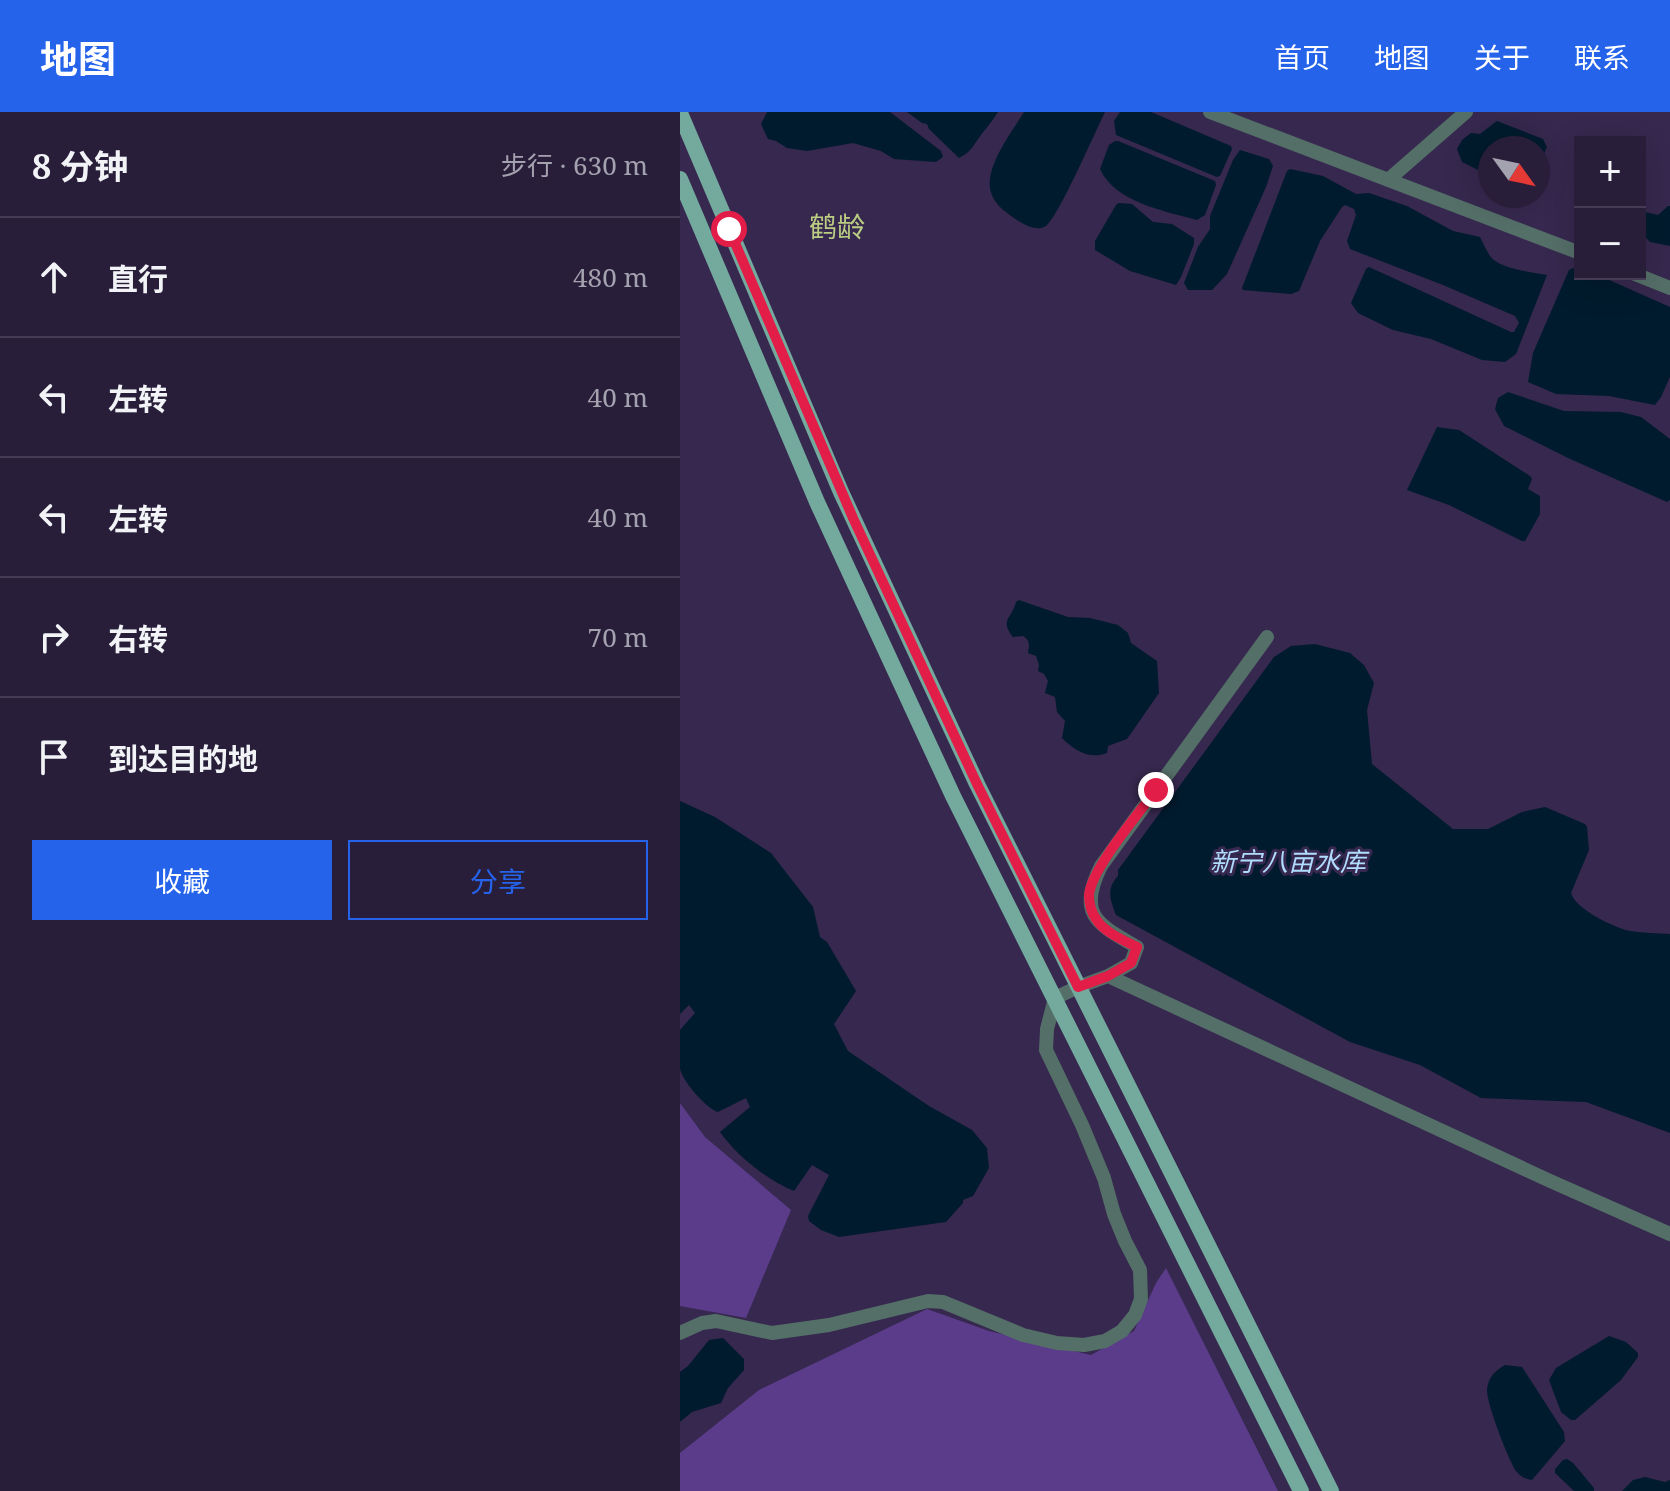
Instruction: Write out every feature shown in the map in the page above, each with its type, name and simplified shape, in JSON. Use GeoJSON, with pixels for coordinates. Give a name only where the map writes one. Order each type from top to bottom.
{"type":"FeatureCollection","features":[{"type":"Feature","properties":{"kind":"main road"},"geometry":{"type":"LineString","coordinates":[[680,113],[841,492],[977,784],[1331,1491]]}},
{"type":"Feature","properties":{"kind":"main road"},"geometry":{"type":"LineString","coordinates":[[680,179],[817,502],[953,796],[1301,1491]]}},
{"type":"Feature","properties":{"kind":"street"},"geometry":{"type":"LineString","coordinates":[[1210,112],[1574,251]]}},
{"type":"Feature","properties":{"kind":"street"},"geometry":{"type":"LineString","coordinates":[[1388,180],[1466,112]]}},
{"type":"Feature","properties":{"kind":"street"},"geometry":{"type":"LineString","coordinates":[[1646,278],[1670,288]]}},
{"type":"Feature","properties":{"kind":"street"},"geometry":{"type":"LineString","coordinates":[[680,1333],[702,1323],[716,1321],[772,1333],[829,1325],[928,1301],[943,1302],[1023,1335],[1057,1343],[1084,1345],[1105,1341],[1122,1331],[1135,1315],[1141,1299],[1140,1270],[1114,1214],[1104,1178],[1082,1125],[1046,1050],[1047,1029],[1055,998],[1131,963],[1137,947],[1106,930],[1091,909],[1089,895],[1094,879],[1267,637]]}},
{"type":"Feature","properties":{"kind":"street"},"geometry":{"type":"LineString","coordinates":[[1108,976],[1670,1234]]}},
{"type":"Feature","properties":{"kind":"shaded area"},"geometry":{"type":"Polygon","coordinates":[[[680,1103],[705,1137],[791,1210],[746,1318],[680,1306],[680,1103]]]}},
{"type":"Feature","properties":{"kind":"shaded area"},"geometry":{"type":"Polygon","coordinates":[[[1166,1268],[1278,1491],[680,1491],[680,1453],[759,1390],[927,1309],[989,1331],[1091,1355],[1134,1331],[1166,1268]]]}},
{"type":"Feature","properties":{"kind":"water"},"geometry":{"type":"Polygon","coordinates":[[[767,112],[890,112],[941,151],[943,157],[936,162],[894,159],[881,151],[853,143],[807,151],[787,148],[768,139],[761,124],[767,112]]]}},
{"type":"Feature","properties":{"kind":"water"},"geometry":{"type":"Polygon","coordinates":[[[907,112],[998,112],[970,150],[959,158],[927,124],[907,112]]]}},
{"type":"Feature","properties":{"kind":"water"},"geometry":{"type":"Polygon","coordinates":[[[1024,112],[1105,112],[1052,220],[1039,228],[1024,224],[1003,209],[994,199],[990,185],[999,152],[1024,112]]]}},
{"type":"Feature","properties":{"kind":"water"},"geometry":{"type":"Polygon","coordinates":[[[1120,112],[1151,112],[1231,146],[1220,176],[1116,135],[1114,121],[1120,112]]]}},
{"type":"Feature","properties":{"kind":"water"},"geometry":{"type":"Polygon","coordinates":[[[1497,121],[1535,136],[1478,136],[1478,170],[1462,162],[1457,149],[1471,133],[1480,134],[1497,121]]]}},
{"type":"Feature","properties":{"kind":"water"},"geometry":{"type":"Polygon","coordinates":[[[1115,141],[1215,181],[1205,215],[1197,220],[1170,213],[1142,204],[1117,190],[1100,169],[1109,145],[1115,141]]]}},
{"type":"Feature","properties":{"kind":"water"},"geometry":{"type":"Polygon","coordinates":[[[1240,150],[1269,159],[1273,166],[1266,187],[1227,274],[1212,290],[1188,290],[1184,283],[1198,247],[1210,229],[1210,216],[1240,150]]]}},
{"type":"Feature","properties":{"kind":"water"},"geometry":{"type":"Polygon","coordinates":[[[1290,169],[1323,176],[1356,194],[1369,193],[1407,206],[1453,231],[1480,237],[1490,256],[1501,264],[1547,275],[1516,354],[1505,362],[1482,360],[1431,339],[1393,330],[1358,313],[1351,303],[1369,267],[1511,332],[1519,323],[1515,316],[1350,249],[1347,241],[1356,215],[1354,209],[1345,205],[1320,241],[1299,291],[1291,294],[1243,290],[1290,169]]]}},
{"type":"Feature","properties":{"kind":"water"},"geometry":{"type":"Polygon","coordinates":[[[1119,203],[1132,204],[1153,222],[1172,224],[1194,238],[1176,285],[1130,271],[1095,250],[1095,241],[1119,203]]]}},
{"type":"Feature","properties":{"kind":"water"},"geometry":{"type":"Polygon","coordinates":[[[1670,206],[1670,246],[1650,242],[1646,238],[1646,212],[1658,215],[1670,206]]]}},
{"type":"Feature","properties":{"kind":"water"},"geometry":{"type":"Polygon","coordinates":[[[1574,268],[1574,280],[1609,280],[1670,307],[1670,377],[1655,405],[1609,396],[1556,394],[1528,382],[1533,353],[1569,270],[1574,268]]]}},
{"type":"Feature","properties":{"kind":"water"},"geometry":{"type":"Polygon","coordinates":[[[1508,392],[1564,411],[1621,412],[1641,417],[1670,439],[1670,500],[1667,502],[1568,458],[1504,426],[1495,409],[1498,398],[1508,392]]]}},
{"type":"Feature","properties":{"kind":"water"},"geometry":{"type":"Polygon","coordinates":[[[1437,427],[1459,430],[1530,476],[1532,479],[1528,489],[1540,496],[1540,514],[1525,541],[1449,505],[1407,490],[1437,427]]]}},
{"type":"Feature","properties":{"kind":"water"},"geometry":{"type":"Polygon","coordinates":[[[1019,600],[1068,617],[1090,618],[1118,625],[1128,633],[1131,643],[1157,661],[1159,693],[1127,739],[1108,746],[1107,753],[1082,753],[1062,738],[1065,721],[1057,712],[1055,697],[1045,693],[1048,681],[1038,671],[1036,656],[1028,653],[1026,638],[1013,637],[1007,626],[1019,600]]]}},
{"type":"Feature","properties":{"kind":"water","name":"新宁八亩水库"},"geometry":{"type":"Polygon","coordinates":[[[1315,644],[1350,653],[1364,665],[1374,683],[1367,710],[1372,764],[1453,829],[1488,829],[1522,812],[1545,807],[1585,824],[1589,850],[1571,893],[1574,899],[1596,917],[1623,929],[1670,934],[1670,1133],[1586,1102],[1481,1098],[1420,1065],[1350,1042],[1116,915],[1110,894],[1118,870],[1274,657],[1291,646],[1315,644]]]}},
{"type":"Feature","properties":{"kind":"water"},"geometry":{"type":"Polygon","coordinates":[[[680,801],[715,817],[771,853],[813,907],[820,937],[827,942],[856,991],[834,1024],[848,1051],[929,1106],[972,1130],[987,1148],[989,1168],[973,1196],[963,1200],[946,1222],[839,1237],[821,1230],[809,1221],[808,1216],[829,1175],[812,1165],[794,1191],[763,1174],[720,1132],[750,1107],[746,1098],[718,1112],[690,1088],[680,1069],[680,1030],[695,1013],[689,1005],[680,1014],[680,801]]]}},
{"type":"Feature","properties":{"kind":"water"},"geometry":{"type":"Polygon","coordinates":[[[1609,1336],[1626,1342],[1638,1353],[1638,1357],[1621,1380],[1575,1420],[1571,1420],[1561,1412],[1549,1380],[1556,1368],[1609,1336]]]}},
{"type":"Feature","properties":{"kind":"water"},"geometry":{"type":"Polygon","coordinates":[[[723,1338],[744,1359],[744,1370],[728,1388],[721,1403],[692,1412],[680,1422],[680,1372],[709,1340],[723,1338]]]}},
{"type":"Feature","properties":{"kind":"water"},"geometry":{"type":"Polygon","coordinates":[[[1505,1365],[1522,1367],[1564,1432],[1565,1441],[1532,1480],[1521,1476],[1512,1465],[1490,1406],[1487,1389],[1491,1377],[1505,1365]]]}},
{"type":"Feature","properties":{"kind":"water"},"geometry":{"type":"Polygon","coordinates":[[[1567,1459],[1594,1491],[1574,1491],[1555,1473],[1555,1469],[1567,1459]]]}},
{"type":"Feature","properties":{"kind":"water"},"geometry":{"type":"Polygon","coordinates":[[[1645,1477],[1665,1482],[1670,1480],[1670,1491],[1622,1491],[1633,1480],[1645,1477]]]}},
{"type":"Feature","properties":{"kind":"district","name":"鹤龄"},"geometry":{"type":"Point","coordinates":[837,226]}},
{"type":"Feature","properties":{"kind":"route"},"geometry":{"type":"LineString","coordinates":[[729,229],[841,492],[977,784],[1078,987],[1131,963],[1137,947],[1106,930],[1097,921],[1089,895],[1101,866],[1156,790]]}}]}
